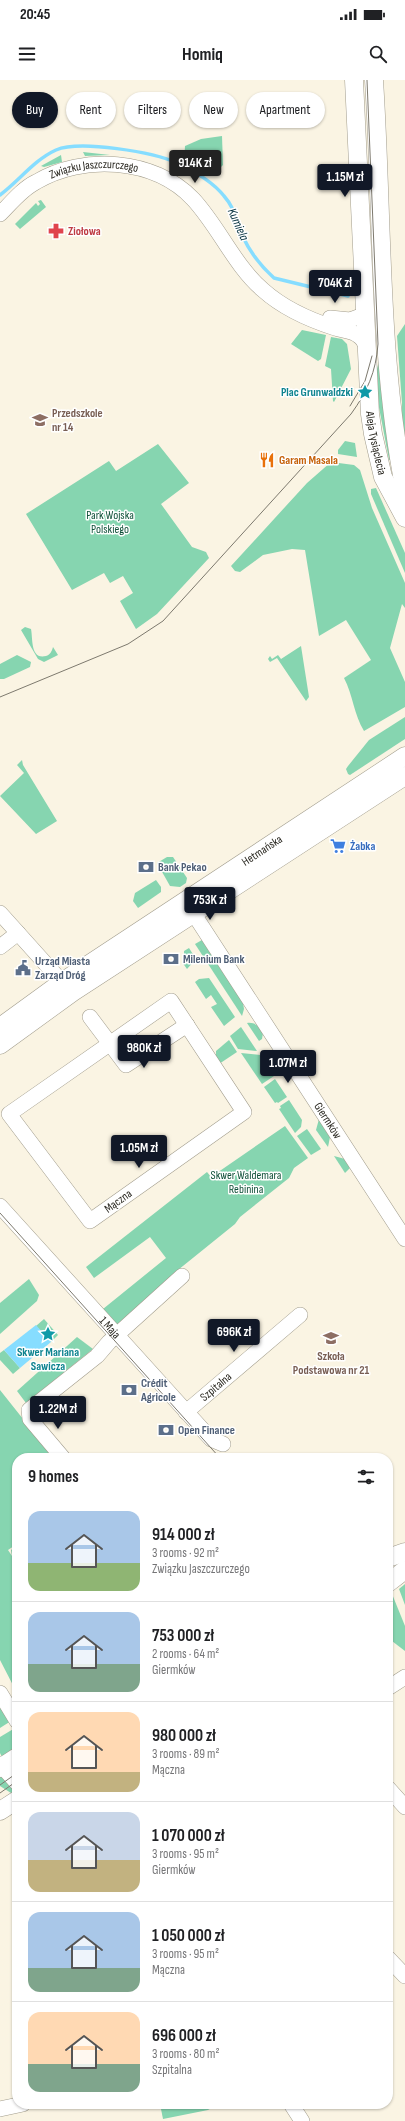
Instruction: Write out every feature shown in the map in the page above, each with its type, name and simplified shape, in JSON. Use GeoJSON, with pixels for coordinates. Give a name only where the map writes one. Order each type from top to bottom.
{"type":"FeatureCollection","features":[{"type":"Feature","properties":{"kind":"main road","name":"Aleja Tysiąclecia"},"geometry":{"type":"LineString","coordinates":[[354,80],[370,414],[374,441],[385,484],[404,510]]}},
{"type":"Feature","properties":{"kind":"main road","name":"Aleja Tysiąclecia"},"geometry":{"type":"LineString","coordinates":[[374,80],[386,330],[394,427],[405,491]]}},
{"type":"Feature","properties":{"kind":"main road","name":"Hetmańska"},"geometry":{"type":"LineString","coordinates":[[0,1045],[189,907],[405,756]]}},
{"type":"Feature","properties":{"kind":"main road","name":"Hetmańska"},"geometry":{"type":"LineString","coordinates":[[0,1027],[62,982],[405,776]]}},
{"type":"Feature","properties":{"kind":"main road"},"geometry":{"type":"LineString","coordinates":[[393,1556],[405,1552]]}},
{"type":"Feature","properties":{"kind":"main road"},"geometry":{"type":"LineString","coordinates":[[393,1579],[405,1570]]}},
{"type":"Feature","properties":{"kind":"main road"},"geometry":{"type":"LineString","coordinates":[[1,1766],[12,1760]]}},
{"type":"Feature","properties":{"kind":"main road"},"geometry":{"type":"LineString","coordinates":[[0,1811],[12,1803]]}},
{"type":"Feature","properties":{"kind":"street","name":"Związku Jaszczurczego"},"geometry":{"type":"LineString","coordinates":[[0,214],[32,184],[57,173],[84,165],[103,164],[132,167],[148,171],[171,183],[192,198],[218,230],[237,261],[263,290],[286,307],[336,328],[350,330],[361,337],[367,347]]}},
{"type":"Feature","properties":{"kind":"street","name":"Związku Jaszczurczego"},"geometry":{"type":"LineString","coordinates":[[309,317],[350,320],[366,314]]}},
{"type":"Feature","properties":{"kind":"street","name":"Giermków"},"geometry":{"type":"LineString","coordinates":[[189,907],[405,1239]]}},
{"type":"Feature","properties":{"kind":"street"},"geometry":{"type":"LineString","coordinates":[[0,913],[62,982]]}},
{"type":"Feature","properties":{"kind":"street"},"geometry":{"type":"LineString","coordinates":[[0,947],[18,932]]}},
{"type":"Feature","properties":{"kind":"street","name":"Mączna"},"geometry":{"type":"LineString","coordinates":[[171,1001],[244,1112],[90,1221],[9,1114],[109,1043],[171,1001]]}},
{"type":"Feature","properties":{"kind":"street"},"geometry":{"type":"LineString","coordinates":[[90,1017],[126,1065],[187,1025]]}},
{"type":"Feature","properties":{"kind":"street","name":"1 Maja"},"geometry":{"type":"LineString","coordinates":[[0,1206],[211,1439],[223,1444]]}},
{"type":"Feature","properties":{"kind":"street"},"geometry":{"type":"LineString","coordinates":[[59,1453],[30,1419],[28,1412],[97,1356],[182,1276]]}},
{"type":"Feature","properties":{"kind":"street","name":"Szpitalna"},"geometry":{"type":"LineString","coordinates":[[186,1412],[300,1316]]}},
{"type":"Feature","properties":{"kind":"street"},"geometry":{"type":"LineString","coordinates":[[393,1685],[405,1677]]}},
{"type":"Feature","properties":{"kind":"street"},"geometry":{"type":"LineString","coordinates":[[0,1693],[12,1713]]}},
{"type":"Feature","properties":{"kind":"street"},"geometry":{"type":"LineString","coordinates":[[1,1766],[12,1778]]}},
{"type":"Feature","properties":{"kind":"street"},"geometry":{"type":"LineString","coordinates":[[393,1794],[405,1808]]}},
{"type":"Feature","properties":{"kind":"street"},"geometry":{"type":"LineString","coordinates":[[393,1963],[405,1976]]}},
{"type":"Feature","properties":{"kind":"street"},"geometry":{"type":"LineString","coordinates":[[0,2109],[12,2106]]}},
{"type":"Feature","properties":{"kind":"street"},"geometry":{"type":"LineString","coordinates":[[294,2109],[302,2121]]}},
{"type":"Feature","properties":{"kind":"green space"},"geometry":{"type":"Polygon","coordinates":[[[222,136],[223,165],[217,171],[202,172],[184,161],[185,146],[201,139],[222,136]]]}},
{"type":"Feature","properties":{"kind":"green space"},"geometry":{"type":"Polygon","coordinates":[[[83,152],[110,155],[85,156],[83,152]]]}},
{"type":"Feature","properties":{"kind":"green space"},"geometry":{"type":"Polygon","coordinates":[[[61,155],[62,162],[44,167],[41,166],[61,155]]]}},
{"type":"Feature","properties":{"kind":"green space"},"geometry":{"type":"Polygon","coordinates":[[[41,200],[46,207],[20,229],[15,224],[36,203],[38,206],[40,204],[38,201],[41,200]]]}},
{"type":"Feature","properties":{"kind":"green space"},"geometry":{"type":"Polygon","coordinates":[[[405,324],[405,466],[401,444],[402,403],[397,336],[405,324]]]}},
{"type":"Feature","properties":{"kind":"green space"},"geometry":{"type":"Polygon","coordinates":[[[302,330],[326,335],[321,359],[318,361],[291,344],[302,330]]]}},
{"type":"Feature","properties":{"kind":"green space"},"geometry":{"type":"Polygon","coordinates":[[[331,337],[342,339],[347,344],[351,369],[334,402],[331,369],[325,366],[331,337]]]}},
{"type":"Feature","properties":{"kind":"green space"},"geometry":{"type":"Polygon","coordinates":[[[380,357],[393,459],[389,460],[374,381],[380,357]]]}},
{"type":"Feature","properties":{"kind":"green space"},"geometry":{"type":"Polygon","coordinates":[[[345,441],[355,443],[357,457],[338,454],[338,450],[345,441]]]}},
{"type":"Feature","properties":{"kind":"green space","name":"Park Wojska Polskiego"},"geometry":{"type":"Polygon","coordinates":[[[158,444],[189,483],[161,504],[192,547],[206,552],[209,558],[157,614],[136,629],[120,601],[133,593],[123,576],[110,583],[104,573],[72,590],[26,514],[109,461],[116,471],[158,444]]]}},
{"type":"Feature","properties":{"kind":"green space"},"geometry":{"type":"Polygon","coordinates":[[[331,462],[354,465],[360,470],[372,508],[405,583],[405,608],[402,604],[390,648],[405,682],[405,707],[364,731],[344,678],[371,660],[346,620],[319,636],[305,550],[292,549],[263,555],[240,572],[235,571],[231,566],[307,483],[331,462]]]}},
{"type":"Feature","properties":{"kind":"green space"},"geometry":{"type":"Polygon","coordinates":[[[376,488],[405,553],[405,573],[371,494],[371,489],[376,488]]]}},
{"type":"Feature","properties":{"kind":"green space"},"geometry":{"type":"Polygon","coordinates":[[[25,627],[31,629],[33,647],[37,655],[46,656],[51,653],[53,647],[58,655],[44,662],[38,659],[21,630],[25,627]]]}},
{"type":"Feature","properties":{"kind":"green space"},"geometry":{"type":"Polygon","coordinates":[[[301,646],[309,697],[306,701],[277,658],[270,662],[268,659],[270,656],[272,659],[278,655],[281,659],[301,646]]]}},
{"type":"Feature","properties":{"kind":"green space"},"geometry":{"type":"Polygon","coordinates":[[[17,655],[31,662],[30,667],[4,679],[0,679],[0,664],[17,655]]]}},
{"type":"Feature","properties":{"kind":"green space"},"geometry":{"type":"Polygon","coordinates":[[[405,717],[405,739],[350,775],[348,774],[346,769],[369,740],[405,717]]]}},
{"type":"Feature","properties":{"kind":"green space"},"geometry":{"type":"Polygon","coordinates":[[[22,760],[23,765],[57,821],[36,834],[0,796],[24,773],[17,765],[22,760]]]}},
{"type":"Feature","properties":{"kind":"green space"},"geometry":{"type":"Polygon","coordinates":[[[167,857],[173,857],[187,878],[186,883],[180,887],[170,886],[157,863],[167,857]]]}},
{"type":"Feature","properties":{"kind":"green space"},"geometry":{"type":"Polygon","coordinates":[[[156,880],[161,887],[161,892],[138,908],[133,901],[135,893],[156,880]]]}},
{"type":"Feature","properties":{"kind":"green space"},"geometry":{"type":"Polygon","coordinates":[[[202,940],[243,1003],[244,1009],[242,1016],[195,944],[202,940]]]}},
{"type":"Feature","properties":{"kind":"green space"},"geometry":{"type":"Polygon","coordinates":[[[189,948],[196,959],[187,969],[182,962],[186,959],[184,951],[189,948]]]}},
{"type":"Feature","properties":{"kind":"green space"},"geometry":{"type":"Polygon","coordinates":[[[209,978],[235,1017],[224,1026],[211,1007],[217,1004],[211,995],[206,999],[195,982],[199,979],[209,978]]]}},
{"type":"Feature","properties":{"kind":"green space"},"geometry":{"type":"Polygon","coordinates":[[[247,1023],[253,1023],[259,1027],[263,1033],[262,1039],[259,1041],[247,1023]]]}},
{"type":"Feature","properties":{"kind":"green space"},"geometry":{"type":"Polygon","coordinates":[[[241,1027],[257,1051],[238,1049],[230,1036],[241,1027]]]}},
{"type":"Feature","properties":{"kind":"green space"},"geometry":{"type":"Polygon","coordinates":[[[229,1040],[237,1052],[219,1064],[216,1059],[216,1051],[229,1040]]]}},
{"type":"Feature","properties":{"kind":"green space"},"geometry":{"type":"Polygon","coordinates":[[[241,1053],[260,1055],[274,1076],[262,1084],[241,1053]]]}},
{"type":"Feature","properties":{"kind":"green space"},"geometry":{"type":"Polygon","coordinates":[[[275,1079],[287,1097],[278,1103],[275,1103],[264,1087],[275,1079]]]}},
{"type":"Feature","properties":{"kind":"green space"},"geometry":{"type":"Polygon","coordinates":[[[289,1100],[302,1120],[301,1127],[295,1133],[279,1109],[281,1108],[280,1106],[289,1100]]]}},
{"type":"Feature","properties":{"kind":"green space"},"geometry":{"type":"Polygon","coordinates":[[[319,1119],[330,1137],[328,1147],[316,1130],[319,1119]]]}},
{"type":"Feature","properties":{"kind":"green space","name":"Skwer Waldemara Rebinina"},"geometry":{"type":"Polygon","coordinates":[[[285,1126],[308,1158],[294,1168],[289,1178],[240,1217],[235,1224],[178,1270],[119,1327],[103,1309],[166,1258],[150,1237],[94,1278],[86,1267],[207,1172],[211,1177],[285,1126]]]}},
{"type":"Feature","properties":{"kind":"green space"},"geometry":{"type":"Polygon","coordinates":[[[307,1129],[321,1149],[311,1155],[297,1136],[307,1129]]]}},
{"type":"Feature","properties":{"kind":"green space"},"geometry":{"type":"Polygon","coordinates":[[[334,1156],[345,1159],[350,1168],[345,1173],[334,1156]]]}},
{"type":"Feature","properties":{"kind":"green space"},"geometry":{"type":"Polygon","coordinates":[[[29,1279],[39,1295],[37,1301],[0,1334],[0,1303],[29,1279]]]}},
{"type":"Feature","properties":{"kind":"green space"},"geometry":{"type":"Polygon","coordinates":[[[44,1319],[58,1335],[51,1342],[36,1326],[44,1319]]]}},
{"type":"Feature","properties":{"kind":"green space"},"geometry":{"type":"Polygon","coordinates":[[[77,1337],[93,1349],[26,1403],[17,1391],[77,1337]]]}},
{"type":"Feature","properties":{"kind":"green space"},"geometry":{"type":"Polygon","coordinates":[[[4,1350],[20,1368],[13,1374],[0,1360],[0,1353],[4,1350]]]}},
{"type":"Feature","properties":{"kind":"green space"},"geometry":{"type":"Polygon","coordinates":[[[0,1390],[50,1453],[12,1453],[12,1547],[8,1550],[12,1556],[12,1683],[0,1660],[0,1390]]]}},
{"type":"Feature","properties":{"kind":"green space"},"geometry":{"type":"Polygon","coordinates":[[[405,1584],[405,1605],[399,1589],[405,1584]]]}},
{"type":"Feature","properties":{"kind":"green space"},"geometry":{"type":"Polygon","coordinates":[[[393,1596],[405,1626],[405,1651],[393,1642],[393,1596]]]}},
{"type":"Feature","properties":{"kind":"green space"},"geometry":{"type":"Polygon","coordinates":[[[0,1706],[11,1721],[0,1728],[0,1706]]]}},
{"type":"Feature","properties":{"kind":"green space"},"geometry":{"type":"Polygon","coordinates":[[[12,1730],[12,1752],[2,1757],[0,1753],[0,1737],[12,1730]]]}},
{"type":"Feature","properties":{"kind":"green space"},"geometry":{"type":"Polygon","coordinates":[[[0,1775],[12,1786],[12,1792],[11,1793],[0,1786],[0,1775]]]}},
{"type":"Feature","properties":{"kind":"green space"},"geometry":{"type":"Polygon","coordinates":[[[161,2109],[210,2109],[208,2110],[163,2119],[161,2109]]]}},
{"type":"Feature","properties":{"kind":"water"},"geometry":{"type":"Polygon","coordinates":[[[36,1325],[51,1342],[20,1368],[4,1350],[36,1325]]]}},
{"type":"Feature","properties":{"kind":"waterway","name":"Kumiela"},"geometry":{"type":"LineString","coordinates":[[0,195],[41,159],[56,150],[67,147],[82,146],[135,151],[166,159],[196,173],[220,191],[231,205],[243,237],[249,248],[274,278],[348,296]]}},
{"type":"Feature","properties":{"kind":"tram line"},"geometry":{"type":"LineString","coordinates":[[0,697],[128,644],[163,621],[351,414],[362,398],[373,373],[378,344],[367,80]]}},
{"type":"Feature","properties":{"kind":"tram line"},"geometry":{"type":"LineString","coordinates":[[350,406],[365,381],[372,356]]}},
{"type":"Feature","properties":{"kind":"tram line"},"geometry":{"type":"LineString","coordinates":[[0,1213],[216,1453]]}},
{"type":"Feature","properties":{"kind":"tram line"},"geometry":{"type":"LineString","coordinates":[[0,1785],[12,1777]]}},
{"type":"Feature","properties":{"kind":"tram line"},"geometry":{"type":"LineString","coordinates":[[0,1793],[12,1785]]}},
{"type":"Feature","properties":{"kind":"place","name":"Ziołowa"},"geometry":{"type":"Point","coordinates":[56,231]}},
{"type":"Feature","properties":{"kind":"place","name":"Plac Grunwaldzki"},"geometry":{"type":"Point","coordinates":[365,392]}},
{"type":"Feature","properties":{"kind":"place","name":"Przedszkole nr 14"},"geometry":{"type":"Point","coordinates":[40,420]}},
{"type":"Feature","properties":{"kind":"place","name":"Garam Masala"},"geometry":{"type":"Point","coordinates":[267,460]}},
{"type":"Feature","properties":{"kind":"place","name":"Żabka"},"geometry":{"type":"Point","coordinates":[338,846]}},
{"type":"Feature","properties":{"kind":"place","name":"Bank Pekao"},"geometry":{"type":"Point","coordinates":[146,867]}},
{"type":"Feature","properties":{"kind":"place","name":"Milenium Bank"},"geometry":{"type":"Point","coordinates":[171,959]}},
{"type":"Feature","properties":{"kind":"place","name":"Urząd Miasta Zarząd Dróg"},"geometry":{"type":"Point","coordinates":[23,968]}},
{"type":"Feature","properties":{"kind":"place","name":"Skwer Mariana Sawicza"},"geometry":{"type":"Point","coordinates":[48,1334]}},
{"type":"Feature","properties":{"kind":"place","name":"Szkoła Podstawowa nr 21"},"geometry":{"type":"Point","coordinates":[331,1338]}},
{"type":"Feature","properties":{"kind":"place","name":"Crédit Agricole"},"geometry":{"type":"Point","coordinates":[129,1390]}},
{"type":"Feature","properties":{"kind":"place","name":"Open Finance"},"geometry":{"type":"Point","coordinates":[166,1430]}}]}
